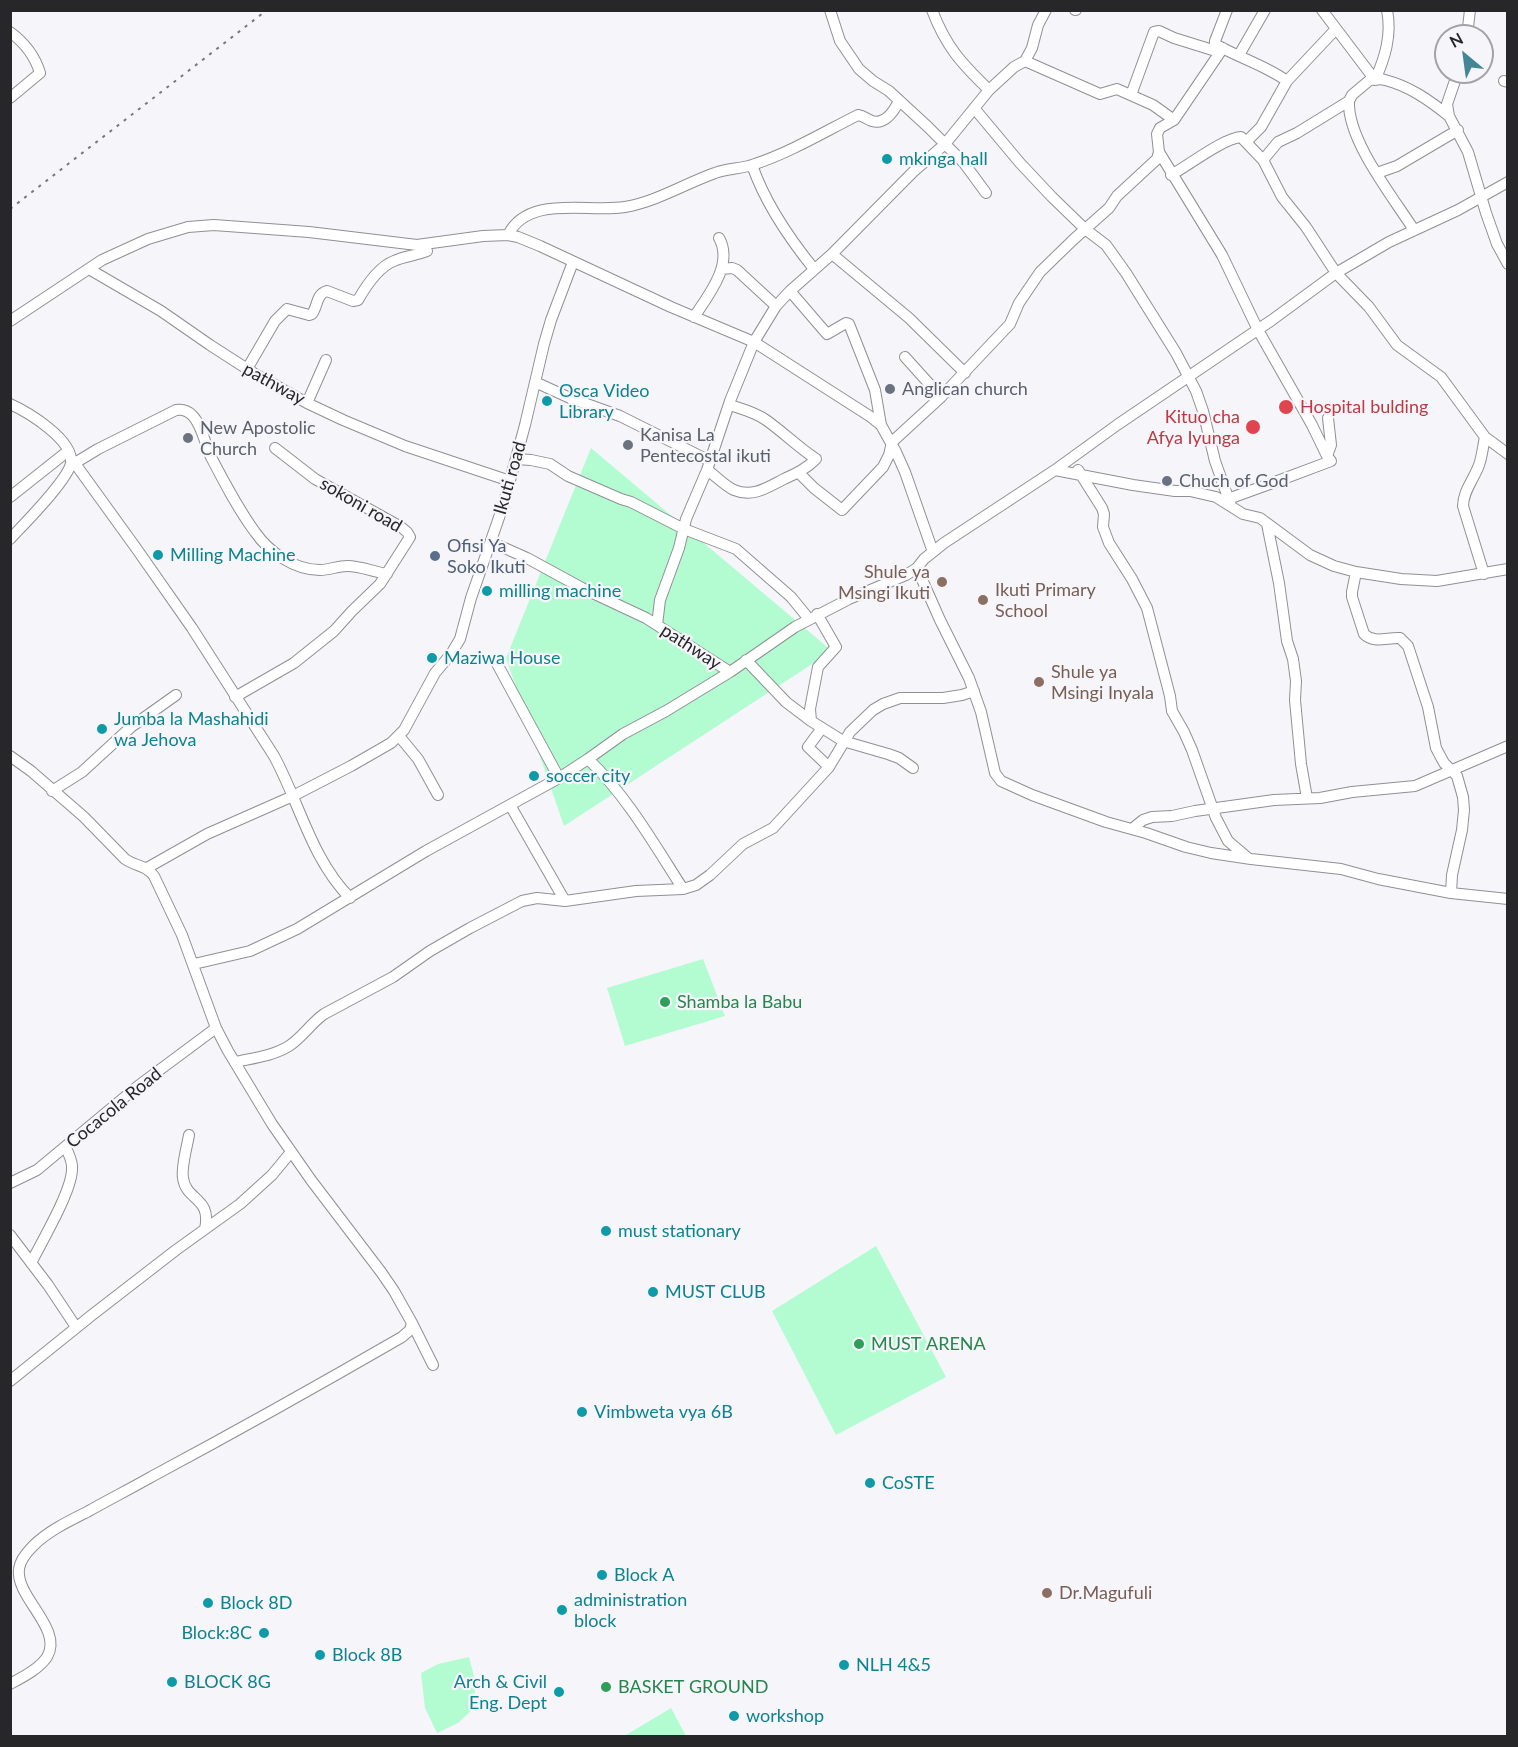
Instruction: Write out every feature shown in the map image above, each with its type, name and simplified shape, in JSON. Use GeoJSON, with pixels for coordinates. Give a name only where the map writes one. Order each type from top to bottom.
{"type":"FeatureCollection","features":[{"type":"Feature","properties":{"kind":"street"},"geometry":{"type":"LineString","coordinates":[[830,10],[840,41],[859,69],[889,91],[945,144],[986,193]]}},
{"type":"Feature","properties":{"kind":"street"},"geometry":{"type":"LineString","coordinates":[[932,10],[945,39],[961,62],[989,90]]}},
{"type":"Feature","properties":{"kind":"street"},"geometry":{"type":"LineString","coordinates":[[657,625],[660,600],[680,548],[686,519],[753,342],[776,306],[790,291],[832,254],[913,172],[945,144],[989,90],[1024,61],[1032,48],[1038,25],[1046,10]]}},
{"type":"Feature","properties":{"kind":"street"},"geometry":{"type":"LineString","coordinates":[[1221,50],[1215,41],[1227,10]]}},
{"type":"Feature","properties":{"kind":"street"},"geometry":{"type":"LineString","coordinates":[[1239,56],[1265,10]]}},
{"type":"Feature","properties":{"kind":"street"},"geometry":{"type":"LineString","coordinates":[[1322,10],[1375,80]]}},
{"type":"Feature","properties":{"kind":"street"},"geometry":{"type":"LineString","coordinates":[[1375,80],[1383,62],[1387,43],[1390,23],[1387,10]]}},
{"type":"Feature","properties":{"kind":"street"},"geometry":{"type":"LineString","coordinates":[[1246,142],[1261,127],[1287,81],[1335,30]]}},
{"type":"Feature","properties":{"kind":"street"},"geometry":{"type":"LineString","coordinates":[[1131,95],[1154,32],[1159,31],[1174,38],[1239,56],[1272,70],[1287,81]]}},
{"type":"Feature","properties":{"kind":"street"},"geometry":{"type":"LineString","coordinates":[[10,32],[30,51],[38,64],[40,73],[10,98]]}},
{"type":"Feature","properties":{"kind":"street"},"geometry":{"type":"LineString","coordinates":[[1221,50],[1174,120],[1160,128],[1156,134],[1159,152],[1222,255],[1258,330],[1331,461],[1229,502]]}},
{"type":"Feature","properties":{"kind":"street"},"geometry":{"type":"LineString","coordinates":[[1024,61],[1100,94],[1117,89],[1153,105],[1174,120]]}},
{"type":"Feature","properties":{"kind":"street"},"geometry":{"type":"LineString","coordinates":[[1414,230],[1377,173],[1352,125],[1348,110],[1349,101],[1352,95],[1371,79],[1381,78],[1414,91],[1449,116],[1458,130],[1472,163],[1497,244],[1508,264]]}},
{"type":"Feature","properties":{"kind":"street"},"geometry":{"type":"LineString","coordinates":[[1449,116],[1447,104],[1454,84]]}},
{"type":"Feature","properties":{"kind":"street"},"geometry":{"type":"LineString","coordinates":[[508,235],[518,220],[541,209],[594,209],[639,204],[715,173],[752,165],[783,153],[858,115],[863,115],[870,121],[879,122],[894,110],[899,101]]}},
{"type":"Feature","properties":{"kind":"street"},"geometry":{"type":"LineString","coordinates":[[1263,160],[1278,142],[1349,101]]}},
{"type":"Feature","properties":{"kind":"street"},"geometry":{"type":"LineString","coordinates":[[974,108],[1020,163],[1084,229],[1111,251],[1189,376],[1203,411],[1215,460],[1229,502]]}},
{"type":"Feature","properties":{"kind":"street"},"geometry":{"type":"LineString","coordinates":[[1377,173],[1411,158],[1458,130]]}},
{"type":"Feature","properties":{"kind":"street"},"geometry":{"type":"LineString","coordinates":[[1171,174],[1241,137],[1263,160],[1282,197],[1306,227],[1336,273],[1377,317],[1397,345],[1441,377],[1485,437],[1506,451]]}},
{"type":"Feature","properties":{"kind":"street"},"geometry":{"type":"LineString","coordinates":[[799,473],[813,488],[842,510],[883,467],[892,442],[965,373],[1010,324],[1019,303],[1040,272],[1153,164],[1159,152]]}},
{"type":"Feature","properties":{"kind":"street"},"geometry":{"type":"LineString","coordinates":[[752,165],[758,183],[785,230],[813,269]]}},
{"type":"Feature","properties":{"kind":"street"},"geometry":{"type":"LineString","coordinates":[[194,964],[249,951],[297,929],[426,851],[560,778],[623,734],[685,700],[813,617],[849,599],[892,582],[917,568],[933,552],[1258,330],[1336,273],[1508,182]]}},
{"type":"Feature","properties":{"kind":"street"},"geometry":{"type":"LineString","coordinates":[[10,321],[88,268],[148,239],[188,227],[309,232],[417,245],[483,236],[518,237],[753,342],[786,361],[881,425],[892,442],[905,472],[933,552]]}},
{"type":"Feature","properties":{"kind":"street"},"geometry":{"type":"LineString","coordinates":[[694,317],[722,269],[723,252],[719,238]]}},
{"type":"Feature","properties":{"kind":"street"},"geometry":{"type":"LineString","coordinates":[[247,369],[275,321],[288,309],[312,314],[320,296],[327,291],[346,299],[358,300],[369,283],[392,261],[427,251]]}},
{"type":"Feature","properties":{"kind":"street"},"geometry":{"type":"LineString","coordinates":[[832,254],[909,318],[965,373]]}},
{"type":"Feature","properties":{"kind":"street","name":"Ikuti road"},"geometry":{"type":"LineString","coordinates":[[147,868],[207,834],[293,796],[370,756],[399,736],[435,673],[460,639],[471,598],[510,481],[551,320],[573,262]]}},
{"type":"Feature","properties":{"kind":"street","name":"pathway"},"geometry":{"type":"LineString","coordinates":[[88,268],[160,310],[247,369],[308,403],[405,446],[510,481]]}},
{"type":"Feature","properties":{"kind":"street"},"geometry":{"type":"LineString","coordinates":[[722,269],[737,270],[776,306]]}},
{"type":"Feature","properties":{"kind":"street"},"geometry":{"type":"LineString","coordinates":[[790,291],[827,334],[846,323],[849,324],[875,390],[881,425]]}},
{"type":"Feature","properties":{"kind":"street"},"geometry":{"type":"LineString","coordinates":[[905,357],[941,397]]}},
{"type":"Feature","properties":{"kind":"street"},"geometry":{"type":"LineString","coordinates":[[308,403],[326,360]]}},
{"type":"Feature","properties":{"kind":"street"},"geometry":{"type":"LineString","coordinates":[[535,382],[570,398],[620,416],[708,465],[734,490],[746,493],[766,489],[799,473],[816,459],[799,448],[765,419],[730,405]]}},
{"type":"Feature","properties":{"kind":"street"},"geometry":{"type":"LineString","coordinates":[[10,404],[53,432],[146,561],[274,756],[316,850],[350,898]]}},
{"type":"Feature","properties":{"kind":"street"},"geometry":{"type":"LineString","coordinates":[[10,497],[71,457],[126,435],[181,409],[187,411],[195,419],[210,455],[238,506],[256,534],[275,553],[294,564],[311,569],[350,566],[387,574]]}},
{"type":"Feature","properties":{"kind":"street"},"geometry":{"type":"LineString","coordinates":[[1327,456],[1331,445],[1328,418]]}},
{"type":"Feature","properties":{"kind":"street"},"geometry":{"type":"LineString","coordinates":[[1484,574],[1463,501],[1479,465],[1485,437]]}},
{"type":"Feature","properties":{"kind":"street","name":"sokoni road"},"geometry":{"type":"LineString","coordinates":[[235,697],[294,663],[334,631],[380,584],[409,541],[410,535],[372,509],[315,479],[274,448]]}},
{"type":"Feature","properties":{"kind":"street"},"geometry":{"type":"LineString","coordinates":[[10,539],[62,481],[69,469],[71,457]]}},
{"type":"Feature","properties":{"kind":"street"},"geometry":{"type":"LineString","coordinates":[[1072,458],[1102,508],[1103,527],[1112,550],[1132,579],[1147,608],[1172,711],[1188,740],[1213,810],[1228,841],[1251,860]]}},
{"type":"Feature","properties":{"kind":"street"},"geometry":{"type":"LineString","coordinates":[[516,459],[550,464],[568,476],[621,500],[631,502],[684,529],[736,549],[791,597],[813,617],[836,647],[818,667],[810,709],[811,722]]}},
{"type":"Feature","properties":{"kind":"street"},"geometry":{"type":"LineString","coordinates":[[1055,470],[1133,485],[1216,497],[1229,502],[1243,514],[1260,518],[1310,555],[1334,566],[1356,572],[1437,582],[1508,569]]}},
{"type":"Feature","properties":{"kind":"street"},"geometry":{"type":"LineString","coordinates":[[1267,524],[1279,583],[1287,641],[1293,659],[1296,681],[1295,700],[1306,798]]}},
{"type":"Feature","properties":{"kind":"street","name":"pathway"},"geometry":{"type":"LineString","coordinates":[[491,542],[646,618],[730,672]]}},
{"type":"Feature","properties":{"kind":"street"},"geometry":{"type":"LineString","coordinates":[[917,568],[969,678],[981,712],[994,773],[1001,781],[1106,822],[1194,849],[1251,860],[1341,869],[1378,879],[1508,899]]}},
{"type":"Feature","properties":{"kind":"street"},"geometry":{"type":"LineString","coordinates":[[1356,572],[1352,592],[1364,634],[1373,639],[1396,638],[1405,641],[1425,697],[1437,748],[1444,762],[1457,776],[1460,783],[1464,810],[1451,892]]}},
{"type":"Feature","properties":{"kind":"street"},"geometry":{"type":"LineString","coordinates":[[495,660],[560,778]]}},
{"type":"Feature","properties":{"kind":"street"},"geometry":{"type":"LineString","coordinates":[[746,660],[780,696],[811,722],[843,741],[899,758],[913,768]]}},
{"type":"Feature","properties":{"kind":"street"},"geometry":{"type":"LineString","coordinates":[[235,1062],[290,1046],[324,1014],[393,977],[437,947],[522,901],[537,898],[565,901],[636,891],[684,889],[699,883],[743,844],[773,828],[829,767],[843,741],[873,710],[892,700],[952,697],[974,691]]}},
{"type":"Feature","properties":{"kind":"street"},"geometry":{"type":"LineString","coordinates":[[52,791],[82,772],[130,727],[176,695]]}},
{"type":"Feature","properties":{"kind":"street"},"geometry":{"type":"LineString","coordinates":[[822,728],[808,747],[829,767]]}},
{"type":"Feature","properties":{"kind":"street"},"geometry":{"type":"LineString","coordinates":[[399,736],[418,759],[438,795]]}},
{"type":"Feature","properties":{"kind":"street"},"geometry":{"type":"LineString","coordinates":[[1132,829],[1146,818],[1274,800],[1320,798],[1363,790],[1406,787],[1422,783],[1508,746]]}},
{"type":"Feature","properties":{"kind":"street"},"geometry":{"type":"LineString","coordinates":[[10,756],[31,771],[90,823],[125,859],[147,868],[158,882],[194,964],[216,1028],[235,1062],[272,1125],[394,1291],[433,1365]]}},
{"type":"Feature","properties":{"kind":"street"},"geometry":{"type":"LineString","coordinates":[[588,759],[623,798],[684,889]]}},
{"type":"Feature","properties":{"kind":"street"},"geometry":{"type":"LineString","coordinates":[[510,805],[565,901]]}},
{"type":"Feature","properties":{"kind":"street","name":"Cocacola Road"},"geometry":{"type":"LineString","coordinates":[[10,1183],[37,1170],[138,1086],[216,1028]]}},
{"type":"Feature","properties":{"kind":"street"},"geometry":{"type":"LineString","coordinates":[[189,1135],[182,1173],[183,1179],[187,1188],[205,1210],[207,1216],[205,1229]]}},
{"type":"Feature","properties":{"kind":"street"},"geometry":{"type":"LineString","coordinates":[[31,1263],[65,1195],[71,1178],[72,1166],[66,1147]]}},
{"type":"Feature","properties":{"kind":"street"},"geometry":{"type":"LineString","coordinates":[[10,1381],[76,1327],[259,1188],[291,1152]]}},
{"type":"Feature","properties":{"kind":"street"},"geometry":{"type":"LineString","coordinates":[[10,1235],[76,1327]]}},
{"type":"Feature","properties":{"kind":"street"},"geometry":{"type":"LineString","coordinates":[[10,1684],[34,1670],[46,1658],[50,1650],[47,1630],[26,1593],[19,1575],[21,1561],[34,1545],[70,1520],[283,1405],[394,1341],[410,1330],[412,1323]]}},
{"type":"Feature","properties":{"kind":"green space"},"geometry":{"type":"Polygon","coordinates":[[[591,448],[832,651],[564,826],[506,658],[591,448]]]}},
{"type":"Feature","properties":{"kind":"green space","name":"Shamba la Babu"},"geometry":{"type":"Polygon","coordinates":[[[703,959],[725,1016],[625,1046],[607,988],[703,959]]]}},
{"type":"Feature","properties":{"kind":"green space","name":"MUST ARENA"},"geometry":{"type":"Polygon","coordinates":[[[876,1246],[946,1377],[836,1435],[772,1311],[876,1246]]]}},
{"type":"Feature","properties":{"kind":"green space"},"geometry":{"type":"Polygon","coordinates":[[[469,1657],[476,1684],[472,1710],[458,1723],[437,1733],[425,1708],[421,1673],[438,1664],[469,1657]]]}},
{"type":"Feature","properties":{"kind":"green space"},"geometry":{"type":"Polygon","coordinates":[[[671,1708],[686,1736],[626,1735],[671,1708]]]}},
{"type":"Feature","properties":{"kind":"railway"},"geometry":{"type":"LineString","coordinates":[[10,209],[267,10]]}},
{"type":"Feature","properties":{"kind":"place","name":"mkinga hall"},"geometry":{"type":"Point","coordinates":[887,159]}},
{"type":"Feature","properties":{"kind":"place","name":"Anglican church"},"geometry":{"type":"Point","coordinates":[890,389]}},
{"type":"Feature","properties":{"kind":"place","name":"Osca Video Library"},"geometry":{"type":"Point","coordinates":[547,401]}},
{"type":"Feature","properties":{"kind":"place","name":"Hospital bulding"},"geometry":{"type":"Point","coordinates":[1286,407]}},
{"type":"Feature","properties":{"kind":"place","name":"Kituo cha Afya Iyunga"},"geometry":{"type":"Point","coordinates":[1253,427]}},
{"type":"Feature","properties":{"kind":"place","name":"New Apostolic Church"},"geometry":{"type":"Point","coordinates":[188,438]}},
{"type":"Feature","properties":{"kind":"place","name":"Kanisa La Pentecostal ikuti"},"geometry":{"type":"Point","coordinates":[628,445]}},
{"type":"Feature","properties":{"kind":"place","name":"Chuch of God"},"geometry":{"type":"Point","coordinates":[1167,481]}},
{"type":"Feature","properties":{"kind":"place","name":"Milling Machine"},"geometry":{"type":"Point","coordinates":[158,555]}},
{"type":"Feature","properties":{"kind":"place","name":"Ofisi Ya Soko Ikuti"},"geometry":{"type":"Point","coordinates":[435,556]}},
{"type":"Feature","properties":{"kind":"place","name":"Shule ya Msingi Ikuti"},"geometry":{"type":"Point","coordinates":[942,582]}},
{"type":"Feature","properties":{"kind":"place","name":"milling machine"},"geometry":{"type":"Point","coordinates":[487,591]}},
{"type":"Feature","properties":{"kind":"place","name":"Ikuti Primary School"},"geometry":{"type":"Point","coordinates":[983,600]}},
{"type":"Feature","properties":{"kind":"place","name":"Maziwa House"},"geometry":{"type":"Point","coordinates":[432,658]}},
{"type":"Feature","properties":{"kind":"place","name":"Shule ya Msingi Inyala"},"geometry":{"type":"Point","coordinates":[1039,682]}},
{"type":"Feature","properties":{"kind":"place","name":"Jumba la Mashahidi wa Jehova"},"geometry":{"type":"Point","coordinates":[102,729]}},
{"type":"Feature","properties":{"kind":"place","name":"soccer city"},"geometry":{"type":"Point","coordinates":[534,776]}},
{"type":"Feature","properties":{"kind":"place","name":"Shamba la Babu"},"geometry":{"type":"Point","coordinates":[665,1002]}},
{"type":"Feature","properties":{"kind":"place","name":"must stationary"},"geometry":{"type":"Point","coordinates":[606,1231]}},
{"type":"Feature","properties":{"kind":"place","name":"MUST CLUB"},"geometry":{"type":"Point","coordinates":[653,1292]}},
{"type":"Feature","properties":{"kind":"place","name":"MUST ARENA"},"geometry":{"type":"Point","coordinates":[859,1344]}},
{"type":"Feature","properties":{"kind":"place","name":"Vimbweta vya 6B"},"geometry":{"type":"Point","coordinates":[582,1412]}},
{"type":"Feature","properties":{"kind":"place","name":"CoSTE"},"geometry":{"type":"Point","coordinates":[870,1483]}},
{"type":"Feature","properties":{"kind":"place","name":"Block A"},"geometry":{"type":"Point","coordinates":[602,1575]}},
{"type":"Feature","properties":{"kind":"place","name":"Dr.Magufuli"},"geometry":{"type":"Point","coordinates":[1047,1593]}},
{"type":"Feature","properties":{"kind":"place","name":"Block 8D"},"geometry":{"type":"Point","coordinates":[208,1603]}},
{"type":"Feature","properties":{"kind":"place","name":"administration block"},"geometry":{"type":"Point","coordinates":[562,1610]}},
{"type":"Feature","properties":{"kind":"place","name":"Block:8C"},"geometry":{"type":"Point","coordinates":[264,1633]}},
{"type":"Feature","properties":{"kind":"place","name":"Block 8B"},"geometry":{"type":"Point","coordinates":[320,1655]}},
{"type":"Feature","properties":{"kind":"place","name":"NLH 4&5"},"geometry":{"type":"Point","coordinates":[844,1665]}},
{"type":"Feature","properties":{"kind":"place","name":"BLOCK 8G"},"geometry":{"type":"Point","coordinates":[172,1682]}},
{"type":"Feature","properties":{"kind":"place","name":"BASKET GROUND"},"geometry":{"type":"Point","coordinates":[606,1687]}},
{"type":"Feature","properties":{"kind":"place","name":"Arch & Civil Eng. Dept"},"geometry":{"type":"Point","coordinates":[559,1692]}},
{"type":"Feature","properties":{"kind":"place","name":"workshop"},"geometry":{"type":"Point","coordinates":[734,1716]}}]}
